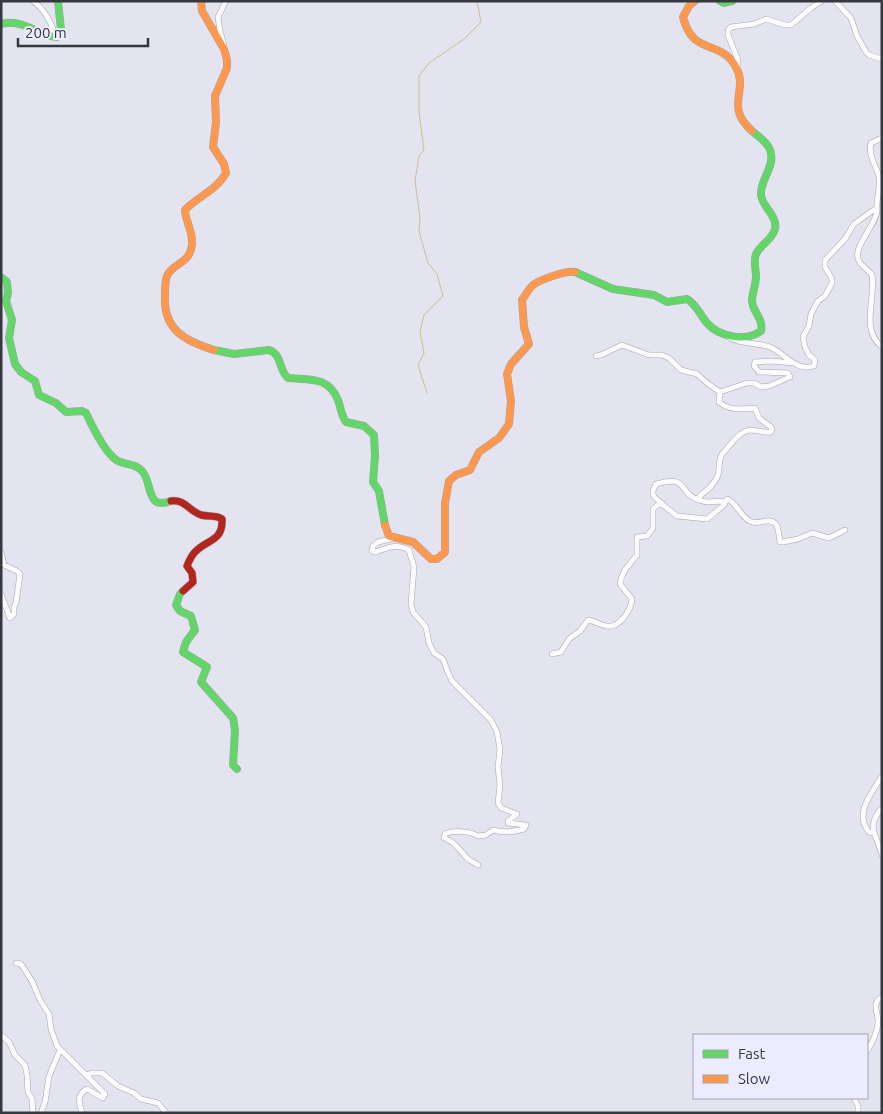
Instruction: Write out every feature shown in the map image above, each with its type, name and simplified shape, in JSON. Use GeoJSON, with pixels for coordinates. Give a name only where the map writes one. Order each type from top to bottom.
{"type":"FeatureCollection","features":[{"type":"Feature","properties":{"kind":"street"},"geometry":{"type":"LineString","coordinates":[[33,1],[42,8],[44,14],[54,27],[54,38]]}},
{"type":"Feature","properties":{"kind":"street"},"geometry":{"type":"LineString","coordinates":[[54,38],[60,34],[61,30],[58,1]]}},
{"type":"Feature","properties":{"kind":"street"},"geometry":{"type":"LineString","coordinates":[[201,1],[202,11],[224,49]]}},
{"type":"Feature","properties":{"kind":"street"},"geometry":{"type":"LineString","coordinates":[[226,1],[218,17],[227,68],[215,96],[216,122],[213,147],[213,150],[224,161],[226,173],[221,182],[193,201],[185,210],[185,215],[190,225],[192,244],[187,259],[175,267],[167,276],[166,316],[171,327],[198,345],[232,354],[274,351],[277,354],[284,375],[288,378],[318,381],[327,383],[332,387],[346,422],[364,426],[374,435],[373,482],[379,491],[389,536],[413,542],[430,559],[437,559],[444,552],[445,500],[448,482],[455,475],[470,470],[480,452],[499,438],[509,424],[510,401],[507,374],[511,364],[529,344],[524,327],[522,300],[533,285],[572,271],[613,289],[654,296],[667,302],[687,299],[697,308],[710,326],[736,337],[756,335],[761,331],[762,322],[752,307],[756,276],[754,260],[773,235],[775,225],[760,196],[763,180],[771,164],[772,156],[767,145],[747,127],[738,112],[737,99],[740,83],[738,60],[728,35],[728,30],[730,27],[754,24],[766,19],[791,25],[822,1]]}},
{"type":"Feature","properties":{"kind":"street"},"geometry":{"type":"LineString","coordinates":[[695,1],[689,6],[684,18],[688,33],[696,41],[725,53],[734,63],[738,72]]}},
{"type":"Feature","properties":{"kind":"street"},"geometry":{"type":"LineString","coordinates":[[720,1],[724,3],[732,1]]}},
{"type":"Feature","properties":{"kind":"street"},"geometry":{"type":"LineString","coordinates":[[835,1],[851,18],[857,36],[866,52],[869,55],[882,59]]}},
{"type":"Feature","properties":{"kind":"street"},"geometry":{"type":"LineString","coordinates":[[1,24],[15,22],[54,38]]}},
{"type":"Feature","properties":{"kind":"street"},"geometry":{"type":"LineString","coordinates":[[882,138],[871,143],[870,149],[871,160],[879,180],[876,220],[867,232],[857,255],[859,261],[872,275],[871,325],[877,343],[882,347]]}},
{"type":"Feature","properties":{"kind":"street"},"geometry":{"type":"LineString","coordinates":[[723,332],[732,340],[773,349],[794,363],[808,368],[814,366],[815,360],[809,356],[803,337],[809,326],[811,314],[832,283],[832,279],[825,267],[825,260],[845,239],[854,224],[877,209]]}},
{"type":"Feature","properties":{"kind":"street"},"geometry":{"type":"LineString","coordinates":[[1,277],[7,282],[6,301],[12,320],[9,338],[16,364],[20,370],[35,381],[37,393],[56,403],[66,412],[82,411],[86,413],[95,434],[115,459],[118,462],[131,462],[144,472],[148,491],[157,502],[164,504],[179,501],[187,504],[191,510],[201,515],[217,515],[222,519],[220,534],[198,548],[190,557],[187,566],[193,574],[193,582],[180,594],[176,604],[180,611],[191,616],[195,624],[195,630],[186,642],[183,652],[186,656],[198,660],[207,667],[201,682],[233,718],[235,730],[233,765],[237,770]]}},
{"type":"Feature","properties":{"kind":"street"},"geometry":{"type":"LineString","coordinates":[[596,356],[620,345],[628,346],[649,355],[662,355],[672,360],[681,370],[697,374],[720,392]]}},
{"type":"Feature","properties":{"kind":"street"},"geometry":{"type":"LineString","coordinates":[[720,392],[747,383],[754,383],[761,387],[769,386],[790,377],[788,373],[759,372],[754,366],[755,362],[794,363]]}},
{"type":"Feature","properties":{"kind":"street"},"geometry":{"type":"LineString","coordinates":[[699,500],[699,497],[709,489],[718,476],[722,454],[742,432],[749,430],[771,432],[772,429],[759,418],[755,408],[738,410],[722,405],[719,402],[720,392]]}},
{"type":"Feature","properties":{"kind":"street"},"geometry":{"type":"LineString","coordinates":[[725,502],[721,500],[709,503],[699,500],[690,496],[682,484],[671,481],[656,484],[652,493],[654,498],[677,516],[707,519],[724,505],[727,499],[731,500],[738,512],[751,522],[757,523],[768,520],[775,524],[780,542],[798,539],[812,533],[829,538],[845,530]]}},
{"type":"Feature","properties":{"kind":"street"},"geometry":{"type":"LineString","coordinates":[[552,654],[561,652],[569,639],[580,631],[588,620],[611,626],[630,610],[632,599],[620,584],[621,576],[637,555],[637,537],[649,534],[654,521],[653,509],[659,504],[663,504]]}},
{"type":"Feature","properties":{"kind":"street"},"geometry":{"type":"LineString","coordinates":[[395,538],[378,542],[373,546],[372,550],[375,552],[395,545],[409,550],[414,567],[411,604],[413,612],[426,627],[431,648],[434,653],[444,659],[446,670],[452,681],[482,710],[494,725],[499,740],[498,767],[500,785],[498,802],[501,808],[517,814],[508,823],[526,825],[518,830],[503,833],[493,830],[486,835],[478,836],[467,832],[448,832],[444,834],[444,838],[456,844],[467,858],[478,865]]}},
{"type":"Feature","properties":{"kind":"street"},"geometry":{"type":"LineString","coordinates":[[1,552],[4,565],[20,574],[14,614],[10,618],[1,594]]}},
{"type":"Feature","properties":{"kind":"street"},"geometry":{"type":"LineString","coordinates":[[874,833],[869,832],[864,824],[864,808],[868,797],[882,776]]}},
{"type":"Feature","properties":{"kind":"street"},"geometry":{"type":"LineString","coordinates":[[882,808],[873,822],[874,833],[882,855]]}},
{"type":"Feature","properties":{"kind":"street"},"geometry":{"type":"LineString","coordinates":[[16,963],[25,969],[40,1000],[50,1014],[50,1029],[54,1041],[60,1050],[105,1094],[103,1098],[87,1089],[81,1092],[79,1097],[82,1113]]}},
{"type":"Feature","properties":{"kind":"street"},"geometry":{"type":"LineString","coordinates":[[868,1050],[872,1044],[878,1024],[876,1000],[882,996]]}},
{"type":"Feature","properties":{"kind":"street"},"geometry":{"type":"LineString","coordinates":[[1,1035],[9,1042],[15,1055],[25,1065],[33,1113]]}},
{"type":"Feature","properties":{"kind":"street"},"geometry":{"type":"LineString","coordinates":[[41,1113],[45,1102],[49,1076],[60,1050]]}},
{"type":"Feature","properties":{"kind":"street"},"geometry":{"type":"LineString","coordinates":[[86,1075],[102,1073],[118,1086],[134,1093],[141,1099],[158,1102],[166,1113]]}},
{"type":"Feature","properties":{"kind":"street"},"geometry":{"type":"LineString","coordinates":[[854,1099],[858,1106],[858,1113]]}},
{"type":"Feature","properties":{"kind":"waterway"},"geometry":{"type":"LineString","coordinates":[[427,393],[418,365],[424,353],[420,332],[424,315],[443,296],[437,274],[428,263],[419,231],[420,218],[415,181],[419,156],[424,150],[419,112],[419,76],[429,63],[464,39],[481,22],[477,1]]}},
{"type":"Feature","properties":{"kind":"traffic: fast"},"geometry":{"type":"LineString","coordinates":[[1,24],[16,23],[57,37],[61,30],[58,1]]}},
{"type":"Feature","properties":{"kind":"traffic: fast"},"geometry":{"type":"LineString","coordinates":[[720,1],[724,3],[732,1]]}},
{"type":"Feature","properties":{"kind":"traffic: fast"},"geometry":{"type":"LineString","coordinates":[[575,272],[613,289],[654,295],[667,302],[687,299],[712,328],[725,335],[740,337],[761,331],[761,322],[752,303],[756,279],[755,259],[758,251],[774,233],[775,224],[761,195],[761,190],[771,164],[770,150],[764,141],[752,131]]}},
{"type":"Feature","properties":{"kind":"traffic: fast"},"geometry":{"type":"LineString","coordinates":[[1,277],[7,282],[8,293],[6,301],[12,320],[9,338],[15,364],[21,372],[35,381],[39,395],[56,403],[66,412],[82,411],[86,413],[108,452],[118,461],[130,464],[142,471],[153,499],[163,503],[171,501]]}},
{"type":"Feature","properties":{"kind":"traffic: fast"},"geometry":{"type":"LineString","coordinates":[[214,350],[234,354],[269,350],[279,359],[283,371],[288,378],[318,381],[324,383],[334,392],[346,422],[364,426],[374,435],[373,482],[379,491],[385,525]]}},
{"type":"Feature","properties":{"kind":"traffic: fast"},"geometry":{"type":"LineString","coordinates":[[183,591],[176,605],[180,611],[191,616],[195,630],[186,642],[183,652],[207,667],[201,682],[233,718],[235,730],[233,765],[237,769]]}},
{"type":"Feature","properties":{"kind":"traffic: slow"},"geometry":{"type":"LineString","coordinates":[[201,1],[202,11],[224,49],[227,60],[227,68],[215,96],[216,122],[213,147],[224,164],[226,173],[218,184],[185,210],[191,235],[191,251],[185,260],[173,268],[167,276],[165,307],[172,325],[178,332],[194,343],[214,350]]}},
{"type":"Feature","properties":{"kind":"traffic: slow"},"geometry":{"type":"LineString","coordinates":[[695,1],[689,6],[683,17],[687,29],[693,38],[730,58],[736,67],[740,84],[738,106],[744,122],[752,131]]}},
{"type":"Feature","properties":{"kind":"traffic: slow"},"geometry":{"type":"LineString","coordinates":[[385,525],[389,536],[413,542],[431,559],[437,559],[445,552],[445,503],[449,481],[456,475],[470,470],[479,452],[499,438],[509,424],[511,401],[507,374],[511,364],[529,344],[524,327],[522,300],[532,286],[540,281],[559,274],[575,272]]}},
{"type":"Feature","properties":{"kind":"traffic: jam"},"geometry":{"type":"LineString","coordinates":[[171,501],[183,503],[201,515],[222,519],[222,526],[217,536],[200,548],[190,559],[187,566],[192,573],[193,582],[183,591]]}}]}
